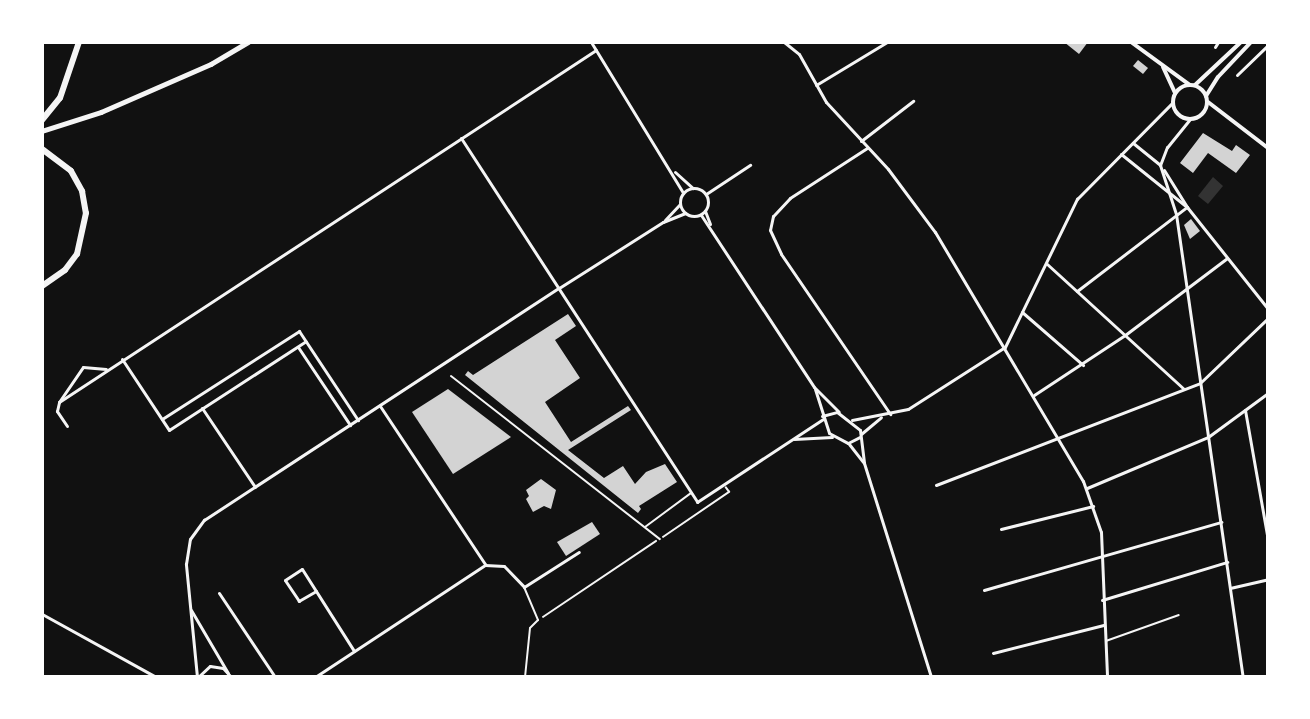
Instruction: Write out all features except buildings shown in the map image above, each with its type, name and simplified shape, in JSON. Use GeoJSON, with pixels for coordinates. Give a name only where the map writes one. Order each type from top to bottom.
{"type":"FeatureCollection","features":[{"type":"Feature","properties":{"kind":"highway"},"geometry":{"type":"LineString","coordinates":[[42,120],[60,98],[79,42]]}},
{"type":"Feature","properties":{"kind":"highway"},"geometry":{"type":"LineString","coordinates":[[42,149],[71,171],[82,191],[86,213],[77,254],[65,270],[42,286]]}},
{"type":"Feature","properties":{"kind":"main road"},"geometry":{"type":"LineString","coordinates":[[42,130],[101,112],[211,64],[248,42]]}},
{"type":"Feature","properties":{"kind":"street"},"geometry":{"type":"LineString","coordinates":[[591,42],[673,171],[683,193],[680,204],[663,222]]}},
{"type":"Feature","properties":{"kind":"street"},"geometry":{"type":"LineString","coordinates":[[784,42],[799,54],[825,102],[913,200],[1061,439],[1087,488],[1093,506],[1103,558],[1102,600],[1107,677]]}},
{"type":"Feature","properties":{"kind":"street"},"geometry":{"type":"LineString","coordinates":[[816,85],[886,42]]}},
{"type":"Feature","properties":{"kind":"street"},"geometry":{"type":"LineString","coordinates":[[1131,42],[1192,85],[1219,111],[1268,148]]}},
{"type":"Feature","properties":{"kind":"street"},"geometry":{"type":"LineString","coordinates":[[1215,47],[1218,42]]}},
{"type":"Feature","properties":{"kind":"street"},"geometry":{"type":"LineString","coordinates":[[1175,93],[1192,85],[1241,42]]}},
{"type":"Feature","properties":{"kind":"street"},"geometry":{"type":"LineString","coordinates":[[1203,112],[1206,99],[1218,77],[1251,42]]}},
{"type":"Feature","properties":{"kind":"street"},"geometry":{"type":"LineString","coordinates":[[1237,75],[1268,45]]}},
{"type":"Feature","properties":{"kind":"street"},"geometry":{"type":"LineString","coordinates":[[59,402],[106,369],[596,50]]}},
{"type":"Feature","properties":{"kind":"street"},"geometry":{"type":"LineString","coordinates":[[852,420],[890,414],[926,400],[1005,347],[1077,199],[1173,102],[1175,93],[1163,66]]}},
{"type":"Feature","properties":{"kind":"street"},"geometry":{"type":"LineString","coordinates":[[861,141],[913,101]]}},
{"type":"Feature","properties":{"kind":"street"},"geometry":{"type":"LineString","coordinates":[[1173,102],[1181,117],[1190,119]]}},
{"type":"Feature","properties":{"kind":"street"},"geometry":{"type":"LineString","coordinates":[[1219,111],[1203,112],[1190,119],[1167,147],[1160,165],[1176,214],[1244,677]]}},
{"type":"Feature","properties":{"kind":"street"},"geometry":{"type":"LineString","coordinates":[[461,138],[698,502],[830,412],[843,415]]}},
{"type":"Feature","properties":{"kind":"street"},"geometry":{"type":"LineString","coordinates":[[1133,143],[1160,165],[1187,207],[1268,309]]}},
{"type":"Feature","properties":{"kind":"street"},"geometry":{"type":"LineString","coordinates":[[867,148],[790,198],[773,216],[770,232],[890,414]]}},
{"type":"Feature","properties":{"kind":"street"},"geometry":{"type":"LineString","coordinates":[[1121,154],[1187,207]]}},
{"type":"Feature","properties":{"kind":"street"},"geometry":{"type":"LineString","coordinates":[[706,194],[750,165]]}},
{"type":"Feature","properties":{"kind":"street"},"geometry":{"type":"LineString","coordinates":[[673,171],[693,188],[706,194]]}},
{"type":"Feature","properties":{"kind":"street"},"geometry":{"type":"LineString","coordinates":[[683,193],[693,188]]}},
{"type":"Feature","properties":{"kind":"street"},"geometry":{"type":"LineString","coordinates":[[706,194],[705,211],[710,225]]}},
{"type":"Feature","properties":{"kind":"street"},"geometry":{"type":"LineString","coordinates":[[680,204],[685,213]]}},
{"type":"Feature","properties":{"kind":"street"},"geometry":{"type":"LineString","coordinates":[[1077,291],[1187,207]]}},
{"type":"Feature","properties":{"kind":"street"},"geometry":{"type":"LineString","coordinates":[[700,215],[705,211]]}},
{"type":"Feature","properties":{"kind":"street"},"geometry":{"type":"LineString","coordinates":[[198,677],[186,564],[190,539],[204,520],[559,288],[663,222],[685,213],[700,215],[710,225],[814,387],[843,415],[852,420],[860,436],[864,463],[931,677]]}},
{"type":"Feature","properties":{"kind":"street"},"geometry":{"type":"LineString","coordinates":[[1034,395],[1083,365],[1187,290],[1227,258]]}},
{"type":"Feature","properties":{"kind":"street"},"geometry":{"type":"LineString","coordinates":[[1047,264],[1184,389]]}},
{"type":"Feature","properties":{"kind":"street"},"geometry":{"type":"LineString","coordinates":[[1022,312],[1083,365]]}},
{"type":"Feature","properties":{"kind":"street"},"geometry":{"type":"LineString","coordinates":[[936,485],[1061,439],[1200,382],[1268,318]]}},
{"type":"Feature","properties":{"kind":"street"},"geometry":{"type":"LineString","coordinates":[[162,419],[299,331],[358,420]]}},
{"type":"Feature","properties":{"kind":"street"},"geometry":{"type":"LineString","coordinates":[[122,359],[169,430],[306,341]]}},
{"type":"Feature","properties":{"kind":"street"},"geometry":{"type":"LineString","coordinates":[[298,347],[350,425]]}},
{"type":"Feature","properties":{"kind":"street"},"geometry":{"type":"LineString","coordinates":[[67,426],[57,411],[59,402],[75,378],[86,365],[106,369]]}},
{"type":"Feature","properties":{"kind":"street"},"geometry":{"type":"LineString","coordinates":[[451,376],[660,539]]}},
{"type":"Feature","properties":{"kind":"street"},"geometry":{"type":"LineString","coordinates":[[75,378],[77,385],[82,386]]}},
{"type":"Feature","properties":{"kind":"street"},"geometry":{"type":"LineString","coordinates":[[814,387],[822,418],[834,437]]}},
{"type":"Feature","properties":{"kind":"street"},"geometry":{"type":"LineString","coordinates":[[1087,488],[1208,437],[1268,393]]}},
{"type":"Feature","properties":{"kind":"street"},"geometry":{"type":"LineString","coordinates":[[380,406],[485,565]]}},
{"type":"Feature","properties":{"kind":"street"},"geometry":{"type":"LineString","coordinates":[[202,408],[255,487]]}},
{"type":"Feature","properties":{"kind":"street"},"geometry":{"type":"LineString","coordinates":[[1245,410],[1268,541]]}},
{"type":"Feature","properties":{"kind":"street"},"geometry":{"type":"LineString","coordinates":[[848,443],[860,436],[882,416]]}},
{"type":"Feature","properties":{"kind":"street"},"geometry":{"type":"LineString","coordinates":[[792,440],[834,437],[848,443],[864,463]]}},
{"type":"Feature","properties":{"kind":"street"},"geometry":{"type":"LineString","coordinates":[[645,527],[691,493]]}},
{"type":"Feature","properties":{"kind":"street"},"geometry":{"type":"LineString","coordinates":[[1001,529],[1093,506]]}},
{"type":"Feature","properties":{"kind":"street"},"geometry":{"type":"LineString","coordinates":[[984,590],[1103,558],[1221,522]]}},
{"type":"Feature","properties":{"kind":"street"},"geometry":{"type":"LineString","coordinates":[[524,587],[579,552]]}},
{"type":"Feature","properties":{"kind":"street"},"geometry":{"type":"LineString","coordinates":[[1102,600],[1227,562]]}},
{"type":"Feature","properties":{"kind":"street"},"geometry":{"type":"LineString","coordinates":[[315,677],[485,565],[498,564],[509,569],[524,587],[538,620],[530,628],[525,677]]}},
{"type":"Feature","properties":{"kind":"street"},"geometry":{"type":"LineString","coordinates":[[316,591],[299,601],[285,580],[302,569],[316,591],[354,651]]}},
{"type":"Feature","properties":{"kind":"street"},"geometry":{"type":"LineString","coordinates":[[1230,588],[1268,579]]}},
{"type":"Feature","properties":{"kind":"street"},"geometry":{"type":"LineString","coordinates":[[219,593],[275,677]]}},
{"type":"Feature","properties":{"kind":"street"},"geometry":{"type":"LineString","coordinates":[[190,608],[230,675]]}},
{"type":"Feature","properties":{"kind":"street"},"geometry":{"type":"LineString","coordinates":[[42,614],[156,677]]}},
{"type":"Feature","properties":{"kind":"street"},"geometry":{"type":"LineString","coordinates":[[993,653],[1104,625]]}},
{"type":"Feature","properties":{"kind":"street"},"geometry":{"type":"LineString","coordinates":[[198,677],[210,666],[230,675]]}},
{"type":"Feature","properties":{"kind":"lane"},"geometry":{"type":"LineString","coordinates":[[1105,641],[1179,615]]}},
{"type":"Feature","properties":{"kind":"path"},"geometry":{"type":"LineString","coordinates":[[538,620],[729,492],[723,485]]}},
{"type":"Feature","properties":{"kind":"shaded area"},"geometry":{"type":"Polygon","coordinates":[[[1213,177],[1223,186],[1208,204],[1198,196],[1213,177]]]}}]}
